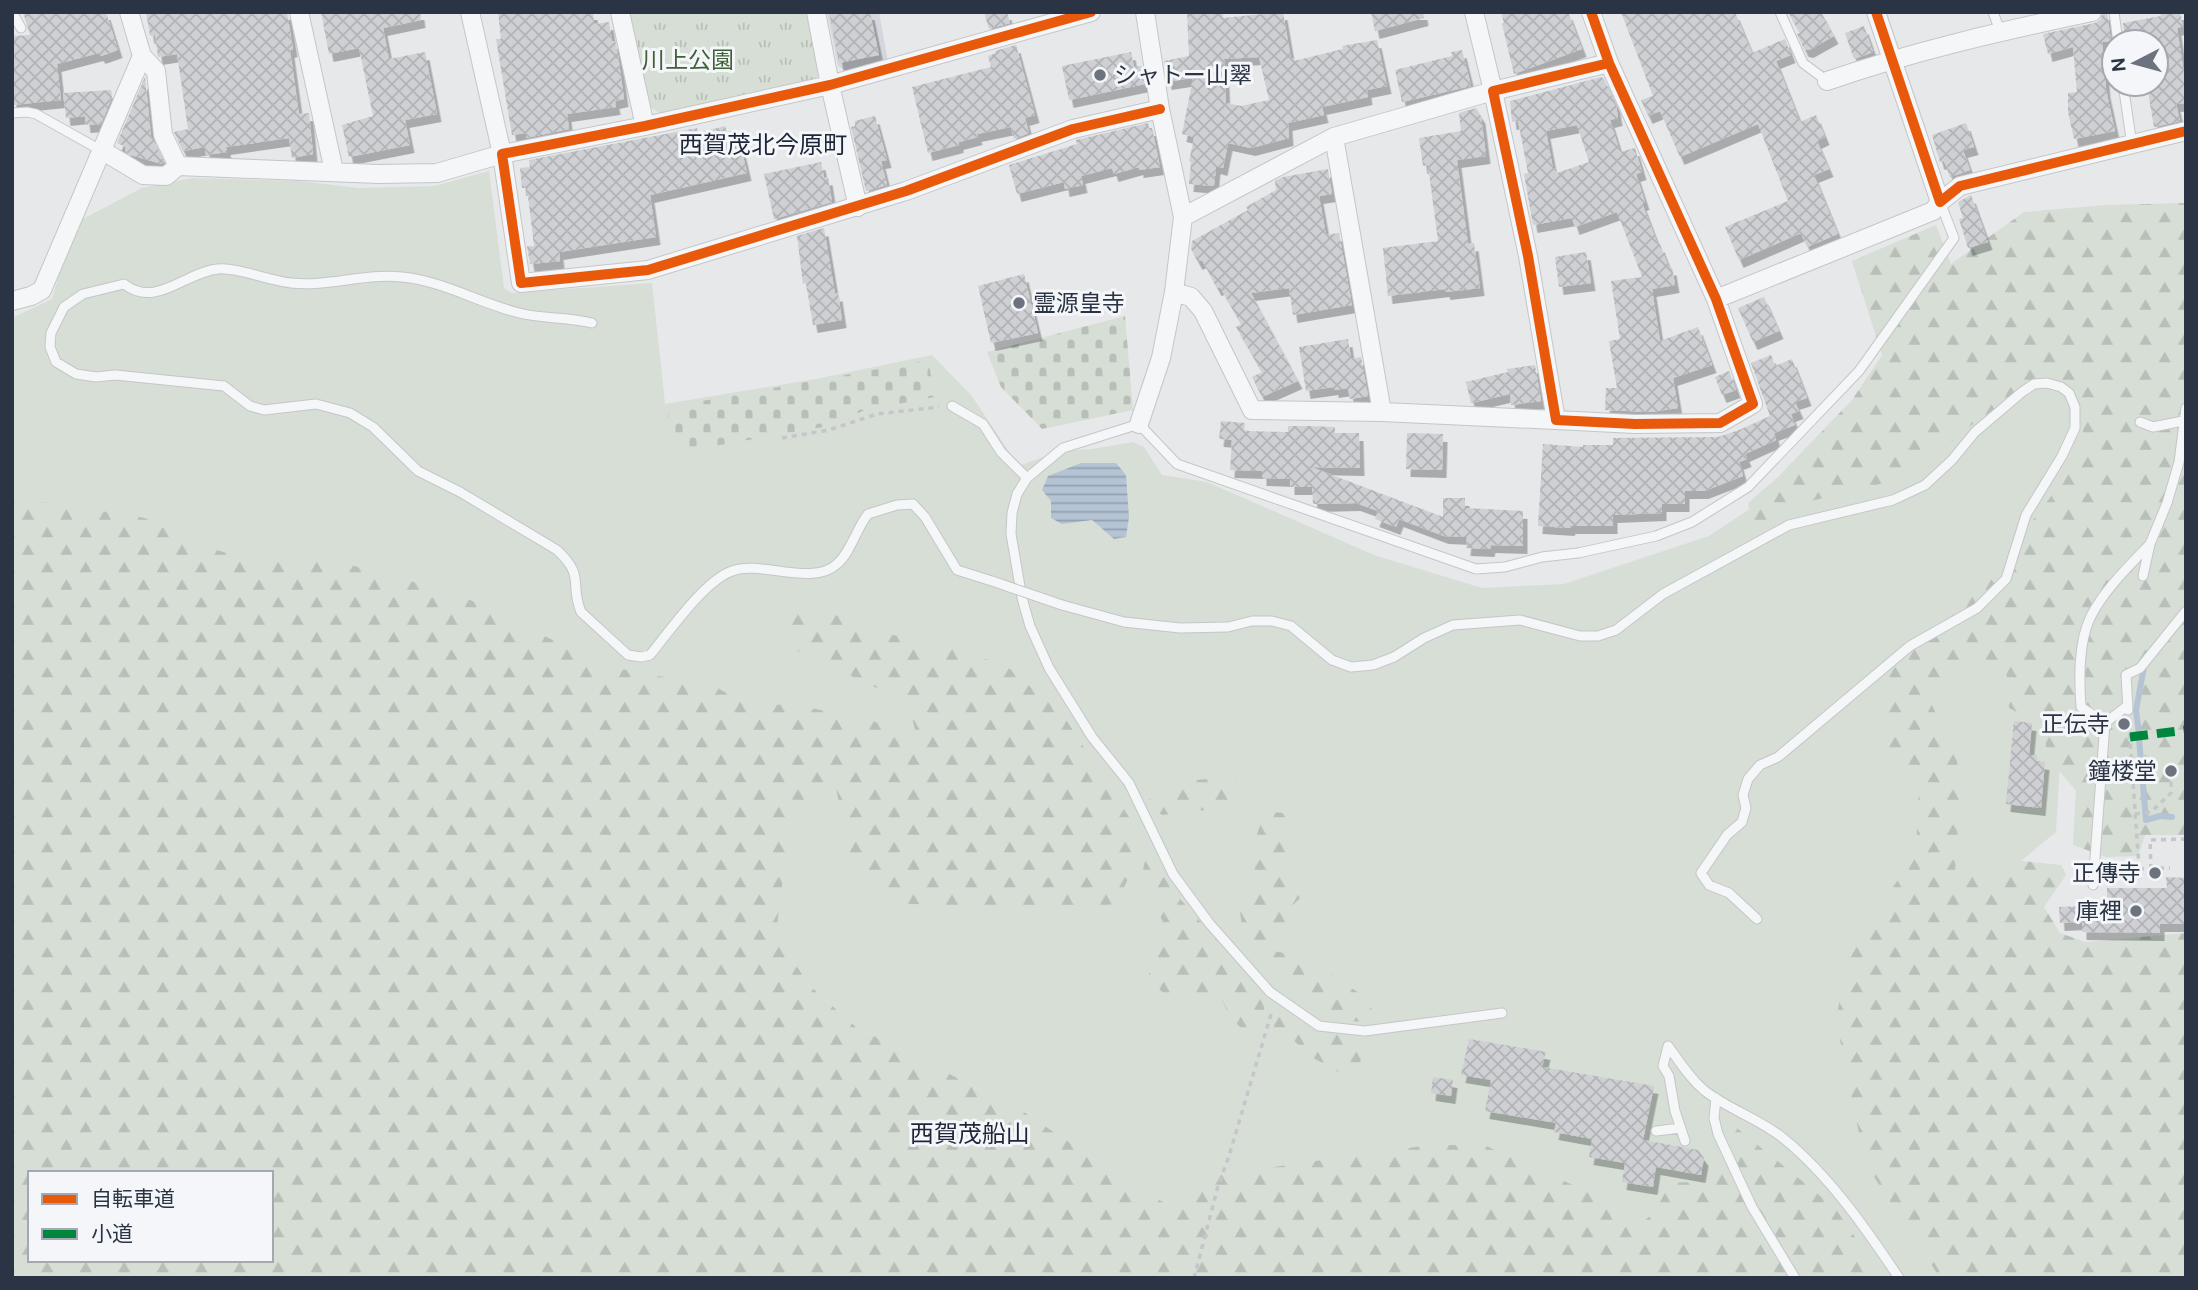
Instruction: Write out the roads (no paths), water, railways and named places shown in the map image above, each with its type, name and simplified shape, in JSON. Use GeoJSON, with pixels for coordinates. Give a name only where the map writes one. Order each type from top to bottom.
{"type":"FeatureCollection","features":[{"type":"Feature","properties":{"kind":"street"},"geometry":{"type":"LineString","coordinates":[[129,12],[142,57],[156,71],[163,135],[178,166]]}},
{"type":"Feature","properties":{"kind":"street"},"geometry":{"type":"LineString","coordinates":[[299,12],[334,171]]}},
{"type":"Feature","properties":{"kind":"street"},"geometry":{"type":"LineString","coordinates":[[470,12],[502,154],[520,283],[648,270],[906,191],[1073,128],[1160,108]]}},
{"type":"Feature","properties":{"kind":"street"},"geometry":{"type":"LineString","coordinates":[[620,12],[645,126]]}},
{"type":"Feature","properties":{"kind":"street"},"geometry":{"type":"LineString","coordinates":[[816,12],[858,207]]}},
{"type":"Feature","properties":{"kind":"street"},"geometry":{"type":"LineString","coordinates":[[103,151],[143,175],[166,176],[178,166],[437,173],[502,154],[830,85],[1091,12]]}},
{"type":"Feature","properties":{"kind":"street"},"geometry":{"type":"LineString","coordinates":[[1139,424],[1161,358],[1174,292],[1183,217],[1160,108],[1145,12]]}},
{"type":"Feature","properties":{"kind":"street"},"geometry":{"type":"LineString","coordinates":[[1474,12],[1528,256],[1556,420]]}},
{"type":"Feature","properties":{"kind":"street"},"geometry":{"type":"LineString","coordinates":[[1174,292],[1191,297],[1203,311],[1252,410],[1382,412],[1634,424],[1720,423],[1753,404],[1716,299],[1609,63],[1591,12]]}},
{"type":"Feature","properties":{"kind":"street"},"geometry":{"type":"LineString","coordinates":[[1875,12],[1940,202]]}},
{"type":"Feature","properties":{"kind":"street"},"geometry":{"type":"LineString","coordinates":[[1827,81],[1891,59],[2000,31],[2092,12]]}},
{"type":"Feature","properties":{"kind":"street"},"geometry":{"type":"LineString","coordinates":[[12,301],[42,290],[142,57]]}},
{"type":"Feature","properties":{"kind":"street"},"geometry":{"type":"LineString","coordinates":[[1183,217],[1334,137],[1493,91],[1609,63]]}},
{"type":"Feature","properties":{"kind":"street"},"geometry":{"type":"LineString","coordinates":[[1716,299],[1933,211],[1960,186],[2186,131]]}},
{"type":"Feature","properties":{"kind":"street"},"geometry":{"type":"LineString","coordinates":[[1334,137],[1382,412]]}},
{"type":"Feature","properties":{"kind":"lane"},"geometry":{"type":"LineString","coordinates":[[1780,12],[1803,63],[1827,81]]}},
{"type":"Feature","properties":{"kind":"lane"},"geometry":{"type":"LineString","coordinates":[[1993,12],[2000,31]]}},
{"type":"Feature","properties":{"kind":"lane"},"geometry":{"type":"LineString","coordinates":[[2125,98],[2132,145]]}},
{"type":"Feature","properties":{"kind":"lane"},"geometry":{"type":"LineString","coordinates":[[12,113],[36,114],[103,151]]}},
{"type":"Feature","properties":{"kind":"lane"},"geometry":{"type":"LineString","coordinates":[[1502,1013],[1365,1031],[1319,1026],[1275,996],[1209,923],[1173,874],[1129,783],[1093,737],[1049,668],[1030,626],[1015,565],[1012,513],[1017,494],[1027,478],[1063,448],[1139,424],[1177,464],[1476,569],[1506,567],[1542,557],[1578,553],[1656,536],[1692,522],[1748,486],[1859,371],[1954,238],[1940,202]]}},
{"type":"Feature","properties":{"kind":"lane"},"geometry":{"type":"LineString","coordinates":[[592,323],[516,312],[425,281],[400,277],[358,277],[294,284],[218,269],[166,290],[146,294],[134,292],[124,285],[83,294],[64,307],[51,333],[50,347],[56,362],[76,374],[96,377],[115,374],[171,382],[201,382],[224,386],[250,406],[264,410],[316,404],[350,413],[373,427],[418,471],[460,492],[557,550],[570,562],[575,573],[578,604],[582,612],[628,655],[641,657],[650,655],[698,598],[719,578],[734,570],[807,573],[827,571],[838,564],[868,514],[897,505],[913,504],[925,517],[957,570],[1062,605],[1125,622],[1180,628],[1228,627],[1252,621],[1272,621],[1291,626],[1332,660],[1351,667],[1373,665],[1394,657],[1424,638],[1453,625],[1520,620],[1580,636],[1598,636],[1616,630],[1664,594],[1789,525],[1893,500],[1925,485],[1952,460],[1975,432],[2022,392],[2034,384],[2047,383],[2062,387],[2069,393],[2075,407],[2075,428],[2062,456],[2026,515],[2006,579],[1977,608],[1910,646],[1778,757],[1760,765],[1748,779],[1743,795],[1746,808],[1742,822],[1727,835],[1701,873],[1709,885],[1729,893],[1757,919]]}},
{"type":"Feature","properties":{"kind":"lane"},"geometry":{"type":"LineString","coordinates":[[952,406],[983,424],[1001,452],[1027,478]]}},
{"type":"Feature","properties":{"kind":"lane"},"geometry":{"type":"LineString","coordinates":[[2143,576],[2150,544],[2167,503],[2179,462],[2186,408]]}},
{"type":"Feature","properties":{"kind":"lane"},"geometry":{"type":"LineString","coordinates":[[2140,422],[2153,427],[2183,421]]}},
{"type":"Feature","properties":{"kind":"lane"},"geometry":{"type":"LineString","coordinates":[[2105,723],[2081,707],[2079,666],[2091,617],[2120,576],[2150,544]]}},
{"type":"Feature","properties":{"kind":"lane"},"geometry":{"type":"LineString","coordinates":[[2105,723],[2128,708],[2126,675],[2140,668],[2186,611]]}},
{"type":"Feature","properties":{"kind":"lane"},"geometry":{"type":"LineString","coordinates":[[2093,885],[2105,723]]}},
{"type":"Feature","properties":{"kind":"lane"},"geometry":{"type":"LineString","coordinates":[[1685,1141],[1675,1111],[1669,1076],[1663,1066],[1668,1046],[1689,1077],[1716,1098],[1763,1123],[1805,1158],[1852,1210],[1899,1278]]}},
{"type":"Feature","properties":{"kind":"lane"},"geometry":{"type":"LineString","coordinates":[[1716,1098],[1714,1118],[1718,1134],[1752,1207],[1794,1278]]}},
{"type":"Feature","properties":{"kind":"lane"},"geometry":{"type":"LineString","coordinates":[[1656,1131],[1681,1129]]}},
{"type":"Feature","properties":{"kind":"water"},"geometry":{"type":"Polygon","coordinates":[[[1081,463],[1116,463],[1126,475],[1129,517],[1126,537],[1114,539],[1092,520],[1062,524],[1051,518],[1051,501],[1042,490],[1048,476],[1081,463]]]}},
{"type":"Feature","properties":{"kind":"waterway"},"geometry":{"type":"LineString","coordinates":[[2139,734],[2136,710],[2144,667]]}},
{"type":"Feature","properties":{"kind":"waterway"},"geometry":{"type":"LineString","coordinates":[[2139,738],[2146,820],[2160,816],[2172,817]]}},
{"type":"Feature","properties":{"kind":"place","name":"シャトー山翠"},"geometry":{"type":"Point","coordinates":[1100,75]}},
{"type":"Feature","properties":{"kind":"place","name":"霊源皇寺"},"geometry":{"type":"Point","coordinates":[1019,303]}},
{"type":"Feature","properties":{"kind":"place","name":"正伝寺"},"geometry":{"type":"Point","coordinates":[2124,724]}},
{"type":"Feature","properties":{"kind":"place","name":"鐘楼堂"},"geometry":{"type":"Point","coordinates":[2171,771]}},
{"type":"Feature","properties":{"kind":"place","name":"正傳寺"},"geometry":{"type":"Point","coordinates":[2155,873]}},
{"type":"Feature","properties":{"kind":"place","name":"庫裡"},"geometry":{"type":"Point","coordinates":[2136,911]}},
{"type":"Feature","properties":{"kind":"district","name":"西賀茂北今原町"},"geometry":{"type":"Point","coordinates":[763,145]}},
{"type":"Feature","properties":{"kind":"district","name":"西賀茂船山"},"geometry":{"type":"Point","coordinates":[970,1134]}},
{"type":"Feature","properties":{"kind":"park label","name":"川上公園"},"geometry":{"type":"Point","coordinates":[688,60]}}]}
